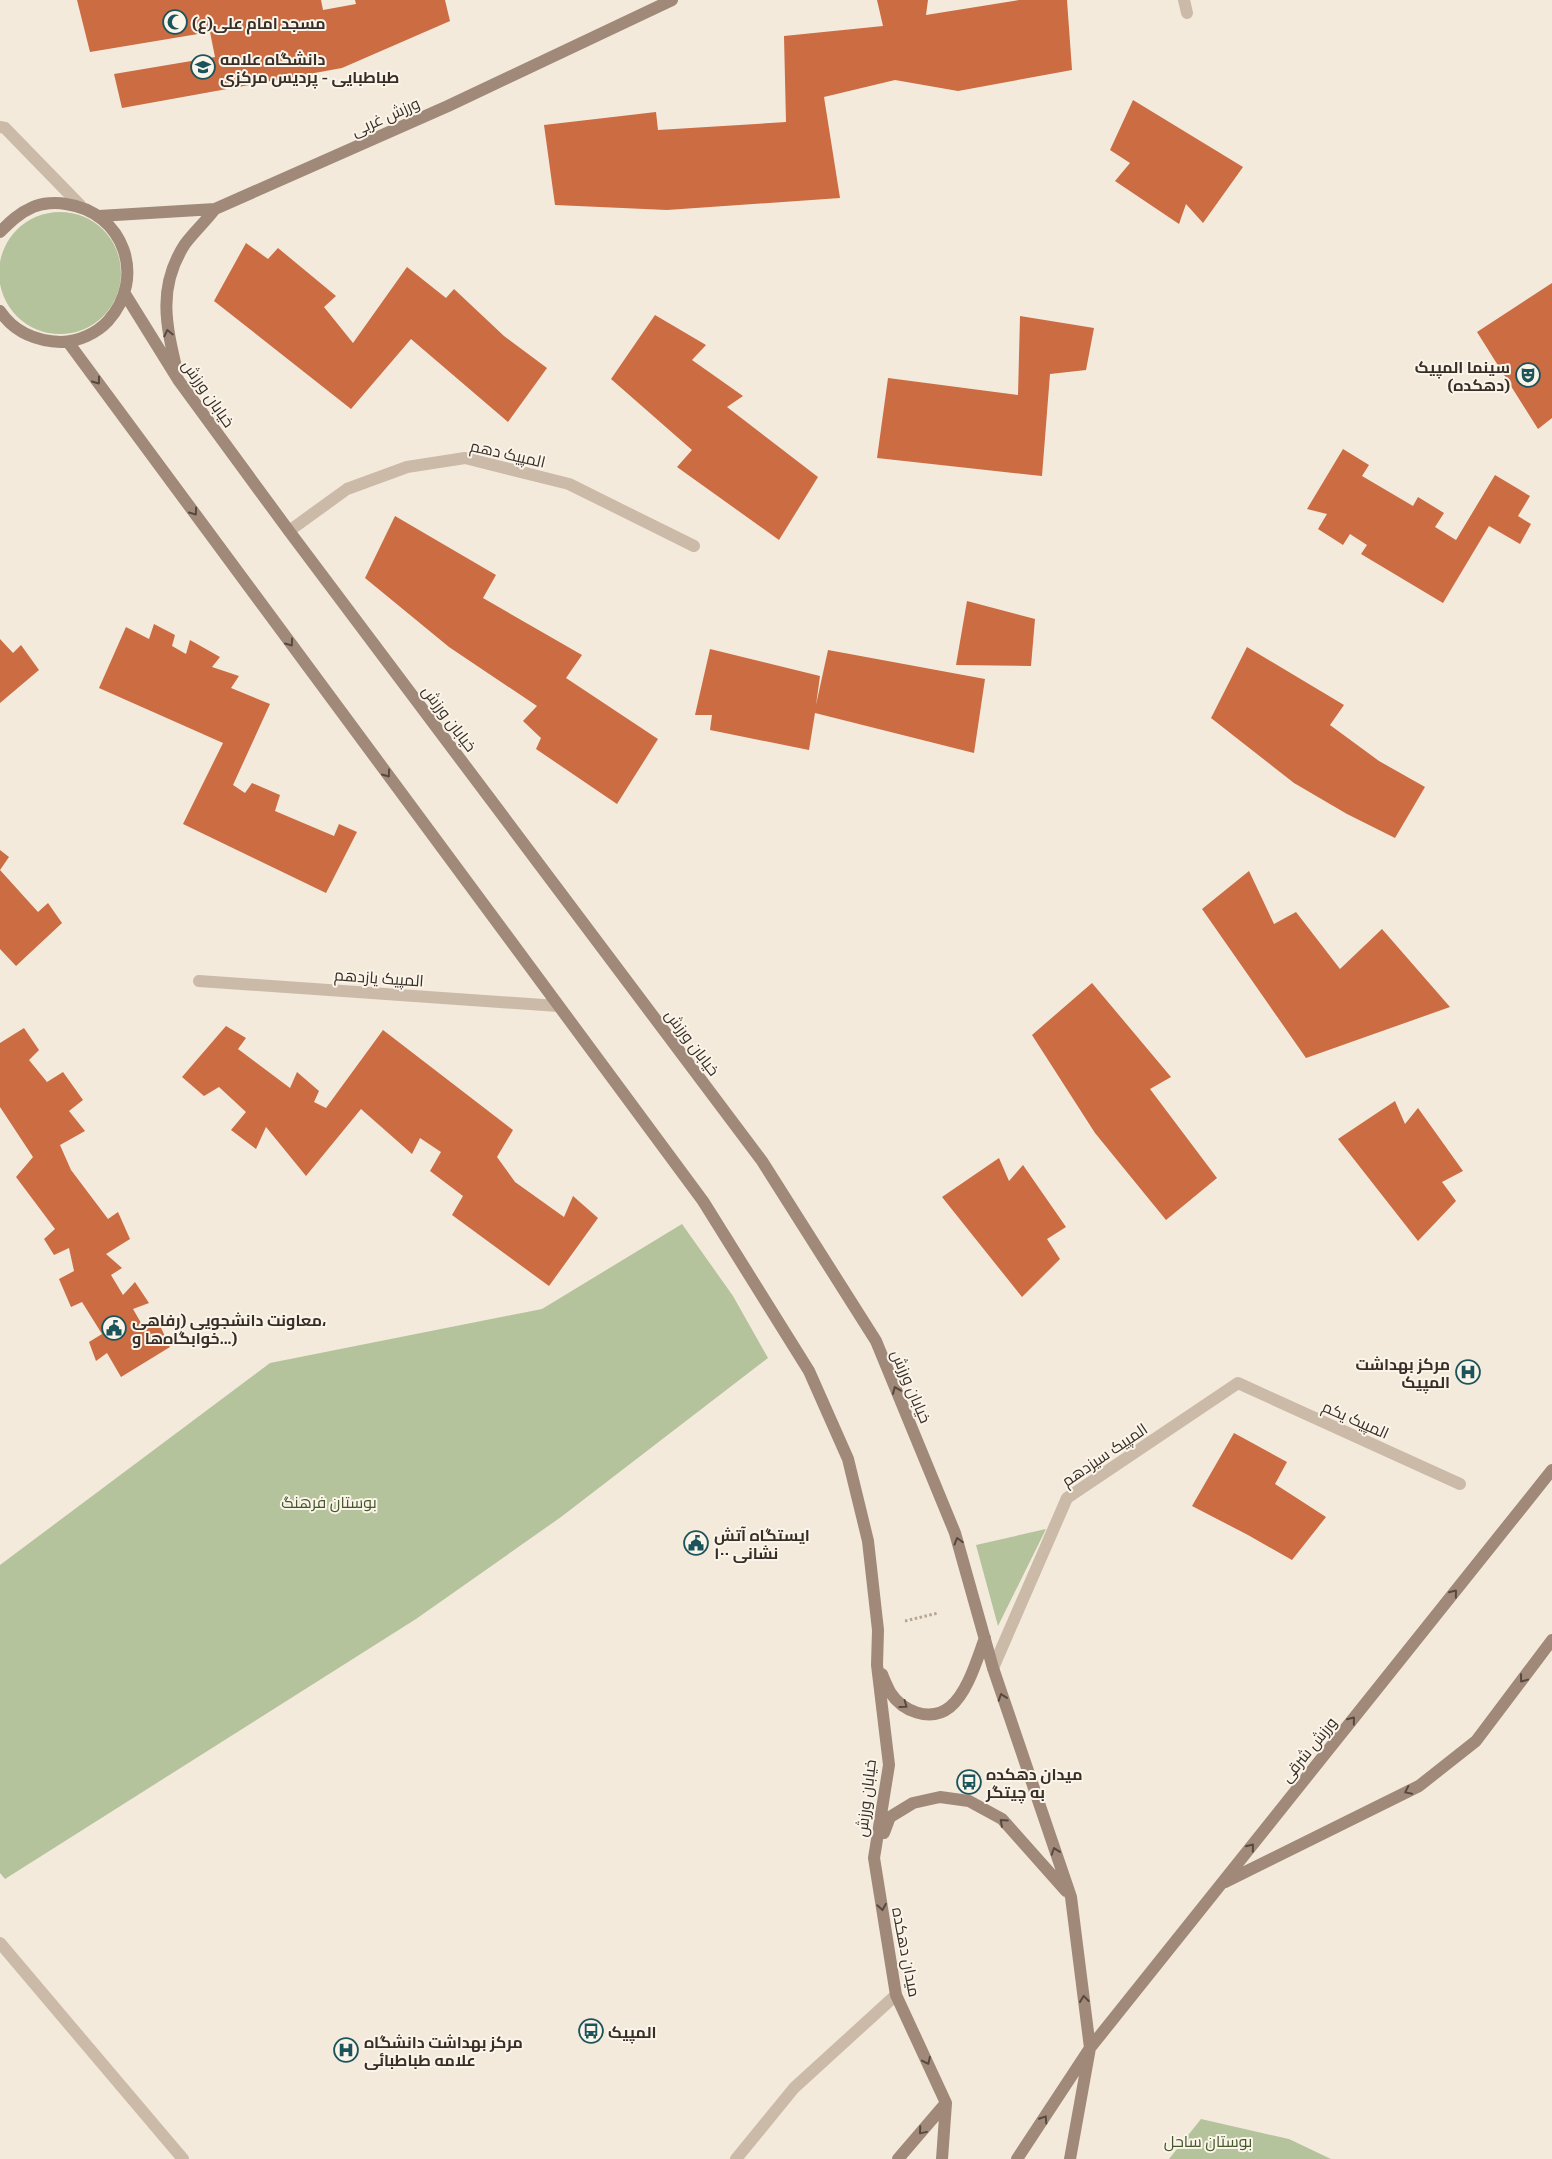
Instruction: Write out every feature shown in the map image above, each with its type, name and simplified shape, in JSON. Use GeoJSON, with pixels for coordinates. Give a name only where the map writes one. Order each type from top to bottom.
{"type":"FeatureCollection","features":[{"type":"Feature","properties":{"kind":"main road","name":"ورزش غربی"},"geometry":{"type":"LineString","coordinates":[[99,216],[215,209],[448,106],[672,0]]}},
{"type":"Feature","properties":{"kind":"main road"},"geometry":{"type":"LineString","coordinates":[[0,232],[14,217],[34,206],[57,202],[80,205],[99,216],[114,231],[125,250],[128,272],[125,294],[117,311],[104,326],[87,336],[68,342],[46,341],[24,334],[6,320],[0,311]]}},
{"type":"Feature","properties":{"kind":"main road"},"geometry":{"type":"LineString","coordinates":[[179,381],[166,326],[167,285],[185,245],[215,209]]}},
{"type":"Feature","properties":{"kind":"main road","name":"خیابان ورزش"},"geometry":{"type":"LineString","coordinates":[[125,294],[179,381],[289,531],[762,1161],[876,1341],[955,1533],[993,1668],[1071,1897]]}},
{"type":"Feature","properties":{"kind":"main road","name":"خیابان ورزش"},"geometry":{"type":"LineString","coordinates":[[68,342],[703,1201],[809,1371],[848,1459],[868,1541],[878,1630],[878,1665],[889,1765],[874,1858]]}},
{"type":"Feature","properties":{"kind":"main road","name":"ورزش شرقی"},"geometry":{"type":"LineString","coordinates":[[1017,2159],[1090,2048],[1552,1470]]}},
{"type":"Feature","properties":{"kind":"main road"},"geometry":{"type":"LineString","coordinates":[[878,1665],[890,1692],[903,1706],[920,1714],[936,1714],[950,1707],[962,1691],[972,1674],[985,1638]]}},
{"type":"Feature","properties":{"kind":"main road"},"geometry":{"type":"LineString","coordinates":[[1220,1885],[1419,1786],[1476,1740],[1552,1640]]}},
{"type":"Feature","properties":{"kind":"main road"},"geometry":{"type":"LineString","coordinates":[[874,1858],[890,1816],[912,1803],[940,1798],[969,1801],[1002,1819],[1071,1897],[1090,2048],[1070,2159]]}},
{"type":"Feature","properties":{"kind":"main road","name":"میدان دهکده"},"geometry":{"type":"LineString","coordinates":[[874,1858],[896,1995],[946,2103]]}},
{"type":"Feature","properties":{"kind":"main road"},"geometry":{"type":"LineString","coordinates":[[898,2159],[946,2103]]}},
{"type":"Feature","properties":{"kind":"main road"},"geometry":{"type":"LineString","coordinates":[[942,2159],[946,2103]]}},
{"type":"Feature","properties":{"kind":"street"},"geometry":{"type":"LineString","coordinates":[[1184,0],[1187,13]]}},
{"type":"Feature","properties":{"kind":"street"},"geometry":{"type":"LineString","coordinates":[[0,127],[5,128],[80,205]]}},
{"type":"Feature","properties":{"kind":"street","name":"المپیک دهم"},"geometry":{"type":"LineString","coordinates":[[289,531],[347,489],[407,467],[464,458],[569,484],[694,546]]}},
{"type":"Feature","properties":{"kind":"street","name":"المپیک یازدهم"},"geometry":{"type":"LineString","coordinates":[[199,981],[558,1006]]}},
{"type":"Feature","properties":{"kind":"street","name":"المپیک یکم"},"geometry":{"type":"LineString","coordinates":[[1238,1383],[1460,1484]]}},
{"type":"Feature","properties":{"kind":"street","name":"المپیک سیزدهم"},"geometry":{"type":"LineString","coordinates":[[993,1668],[1067,1498],[1238,1383]]}},
{"type":"Feature","properties":{"kind":"street"},"geometry":{"type":"LineString","coordinates":[[0,1943],[183,2159]]}},
{"type":"Feature","properties":{"kind":"street"},"geometry":{"type":"LineString","coordinates":[[736,2159],[794,2088],[896,1995]]}},
{"type":"Feature","properties":{"kind":"path"},"geometry":{"type":"LineString","coordinates":[[898,1623],[938,1613]]}},
{"type":"Feature","properties":{"kind":"green space"},"geometry":{"type":"Polygon","coordinates":[[[60,212],[72,213],[83,217],[94,222],[103,230],[111,239],[116,250],[120,261],[120,285],[116,296],[111,307],[103,316],[94,324],[83,329],[72,333],[60,334],[48,333],[37,329],[26,324],[17,316],[9,307],[4,296],[0,285],[-1,273],[0,261],[4,250],[9,239],[17,230],[26,222],[37,217],[48,213],[60,212]]]}},
{"type":"Feature","properties":{"kind":"green space","name":"بوستان فرهنگ"},"geometry":{"type":"Polygon","coordinates":[[[682,1224],[733,1296],[768,1358],[561,1517],[416,1619],[5,1879],[0,1873],[0,1565],[270,1363],[542,1309],[682,1224]]]}},
{"type":"Feature","properties":{"kind":"green space"},"geometry":{"type":"Polygon","coordinates":[[[1046,1529],[998,1626],[976,1545],[1046,1529]]]}},
{"type":"Feature","properties":{"kind":"green space","name":"بوستان ساحل"},"geometry":{"type":"Polygon","coordinates":[[[1201,2119],[1289,2139],[1331,2159],[1169,2159],[1201,2119]]]}},
{"type":"Feature","properties":{"kind":"building"},"geometry":{"type":"Polygon","coordinates":[[[77,0],[321,0],[323,10],[356,4],[355,0],[445,0],[450,21],[342,68],[122,108],[114,74],[215,57],[210,32],[90,52],[77,0]]]}},
{"type":"Feature","properties":{"kind":"building"},"geometry":{"type":"Polygon","coordinates":[[[877,0],[928,0],[926,15],[1019,0],[1067,0],[1072,70],[958,91],[895,80],[824,97],[840,198],[667,210],[555,205],[544,125],[656,112],[658,130],[786,122],[784,36],[883,26],[877,0]]]}},
{"type":"Feature","properties":{"kind":"building"},"geometry":{"type":"Polygon","coordinates":[[[1133,100],[1243,167],[1203,223],[1186,204],[1179,224],[1115,181],[1130,163],[1110,150],[1133,100]]]}},
{"type":"Feature","properties":{"kind":"building"},"geometry":{"type":"Polygon","coordinates":[[[246,243],[268,259],[278,248],[336,296],[324,307],[353,343],[407,267],[446,298],[454,289],[504,336],[547,368],[508,422],[411,339],[351,409],[214,301],[246,243]]]}},
{"type":"Feature","properties":{"kind":"building","name":"سینما المپیک (دهکده)"},"geometry":{"type":"Polygon","coordinates":[[[1552,283],[1552,418],[1538,429],[1477,332],[1552,283]]]}},
{"type":"Feature","properties":{"kind":"building"},"geometry":{"type":"Polygon","coordinates":[[[655,315],[706,345],[692,360],[743,396],[727,407],[818,477],[779,540],[677,467],[692,450],[611,379],[655,315]]]}},
{"type":"Feature","properties":{"kind":"building"},"geometry":{"type":"Polygon","coordinates":[[[1020,316],[1094,328],[1086,370],[1050,374],[1042,476],[877,458],[888,378],[1018,395],[1020,316]]]}},
{"type":"Feature","properties":{"kind":"building"},"geometry":{"type":"Polygon","coordinates":[[[1343,449],[1369,465],[1362,476],[1413,506],[1418,497],[1444,513],[1435,527],[1456,540],[1495,475],[1530,496],[1518,516],[1531,524],[1520,544],[1489,526],[1443,603],[1361,554],[1367,545],[1350,534],[1343,545],[1318,529],[1327,514],[1307,509],[1343,449]]]}},
{"type":"Feature","properties":{"kind":"building"},"geometry":{"type":"Polygon","coordinates":[[[395,516],[496,575],[483,598],[582,655],[566,678],[658,739],[617,804],[536,749],[541,738],[523,721],[537,706],[449,647],[365,578],[395,516]]]}},
{"type":"Feature","properties":{"kind":"building"},"geometry":{"type":"Polygon","coordinates":[[[967,601],[1035,619],[1031,666],[956,665],[967,601]]]}},
{"type":"Feature","properties":{"kind":"building"},"geometry":{"type":"Polygon","coordinates":[[[154,624],[175,635],[172,646],[186,654],[190,640],[220,657],[212,667],[239,676],[231,688],[270,704],[233,785],[245,793],[252,783],[280,795],[275,811],[334,836],[339,824],[357,832],[326,893],[183,824],[223,743],[99,688],[126,627],[149,639],[154,624]]]}},
{"type":"Feature","properties":{"kind":"building"},"geometry":{"type":"Polygon","coordinates":[[[0,639],[13,653],[21,645],[39,670],[0,703],[0,639]]]}},
{"type":"Feature","properties":{"kind":"building"},"geometry":{"type":"Polygon","coordinates":[[[1247,647],[1344,705],[1330,725],[1379,761],[1425,787],[1395,838],[1347,814],[1294,783],[1211,718],[1247,647]]]}},
{"type":"Feature","properties":{"kind":"building"},"geometry":{"type":"Polygon","coordinates":[[[710,649],[820,676],[816,705],[828,650],[985,679],[974,753],[815,713],[809,750],[710,730],[712,715],[695,715],[710,649]]]}},
{"type":"Feature","properties":{"kind":"building"},"geometry":{"type":"Polygon","coordinates":[[[0,850],[9,857],[0,870],[0,850]]]}},
{"type":"Feature","properties":{"kind":"building"},"geometry":{"type":"Polygon","coordinates":[[[0,870],[38,912],[48,903],[62,923],[16,966],[0,949],[0,870]]]}},
{"type":"Feature","properties":{"kind":"building"},"geometry":{"type":"Polygon","coordinates":[[[1249,871],[1274,924],[1296,912],[1340,969],[1382,929],[1450,1007],[1306,1058],[1202,909],[1249,871]]]}},
{"type":"Feature","properties":{"kind":"building"},"geometry":{"type":"Polygon","coordinates":[[[1092,983],[1171,1077],[1150,1089],[1217,1178],[1166,1220],[1095,1133],[1032,1035],[1092,983]]]}},
{"type":"Feature","properties":{"kind":"building"},"geometry":{"type":"Polygon","coordinates":[[[226,1026],[246,1038],[238,1049],[290,1088],[297,1072],[319,1091],[314,1102],[326,1108],[383,1030],[513,1130],[497,1157],[515,1182],[564,1217],[573,1196],[598,1218],[549,1286],[452,1215],[463,1196],[430,1171],[441,1152],[420,1138],[412,1154],[361,1109],[306,1176],[266,1127],[256,1149],[231,1130],[246,1112],[219,1087],[204,1096],[182,1077],[226,1026]]]}},
{"type":"Feature","properties":{"kind":"building"},"geometry":{"type":"Polygon","coordinates":[[[24,1028],[39,1050],[29,1060],[47,1082],[63,1072],[83,1100],[69,1111],[85,1131],[60,1145],[71,1170],[108,1219],[118,1212],[130,1239],[106,1254],[122,1268],[111,1275],[123,1295],[135,1282],[149,1303],[133,1309],[144,1328],[156,1317],[170,1347],[121,1377],[107,1353],[96,1361],[89,1342],[102,1334],[82,1302],[71,1307],[59,1279],[74,1271],[69,1248],[54,1255],[44,1239],[55,1229],[16,1177],[33,1157],[0,1107],[0,1043],[24,1028]]]}},
{"type":"Feature","properties":{"kind":"building"},"geometry":{"type":"Polygon","coordinates":[[[1395,1101],[1405,1124],[1418,1108],[1463,1171],[1442,1182],[1456,1201],[1418,1241],[1338,1139],[1395,1101]]]}},
{"type":"Feature","properties":{"kind":"building"},"geometry":{"type":"Polygon","coordinates":[[[999,1158],[1009,1181],[1023,1165],[1066,1227],[1047,1239],[1060,1259],[1022,1297],[942,1197],[999,1158]]]}},
{"type":"Feature","properties":{"kind":"building"},"geometry":{"type":"Polygon","coordinates":[[[1234,1433],[1287,1462],[1275,1484],[1326,1517],[1292,1560],[1192,1506],[1234,1433]]]}},
{"type":"Feature","properties":{"kind":"place","name":"مسجد امام علی(ع)"},"geometry":{"type":"Point","coordinates":[175,22]}},
{"type":"Feature","properties":{"kind":"place","name":"دانشگاه علامه طباطبایی - پردیس مرکزی"},"geometry":{"type":"Point","coordinates":[203,67]}},
{"type":"Feature","properties":{"kind":"place","name":"سینما المپیک (دهکده)"},"geometry":{"type":"Point","coordinates":[1528,375]}},
{"type":"Feature","properties":{"kind":"place","name":"معاونت دانشجویی (رفاهی، خوابگاه‌ها و...)"},"geometry":{"type":"Point","coordinates":[114,1328]}},
{"type":"Feature","properties":{"kind":"place","name":"مرکز بهداشت المپیک"},"geometry":{"type":"Point","coordinates":[1468,1372]}},
{"type":"Feature","properties":{"kind":"place","name":"ایستگاه آتش نشانی ۱۰۰"},"geometry":{"type":"Point","coordinates":[696,1543]}},
{"type":"Feature","properties":{"kind":"place","name":"میدان دهکده به چیتگر"},"geometry":{"type":"Point","coordinates":[969,1782]}},
{"type":"Feature","properties":{"kind":"place","name":"المپیک"},"geometry":{"type":"Point","coordinates":[591,2031]}},
{"type":"Feature","properties":{"kind":"place","name":"مرکز بهداشت دانشگاه علامه طباطبائی"},"geometry":{"type":"Point","coordinates":[346,2050]}}]}
